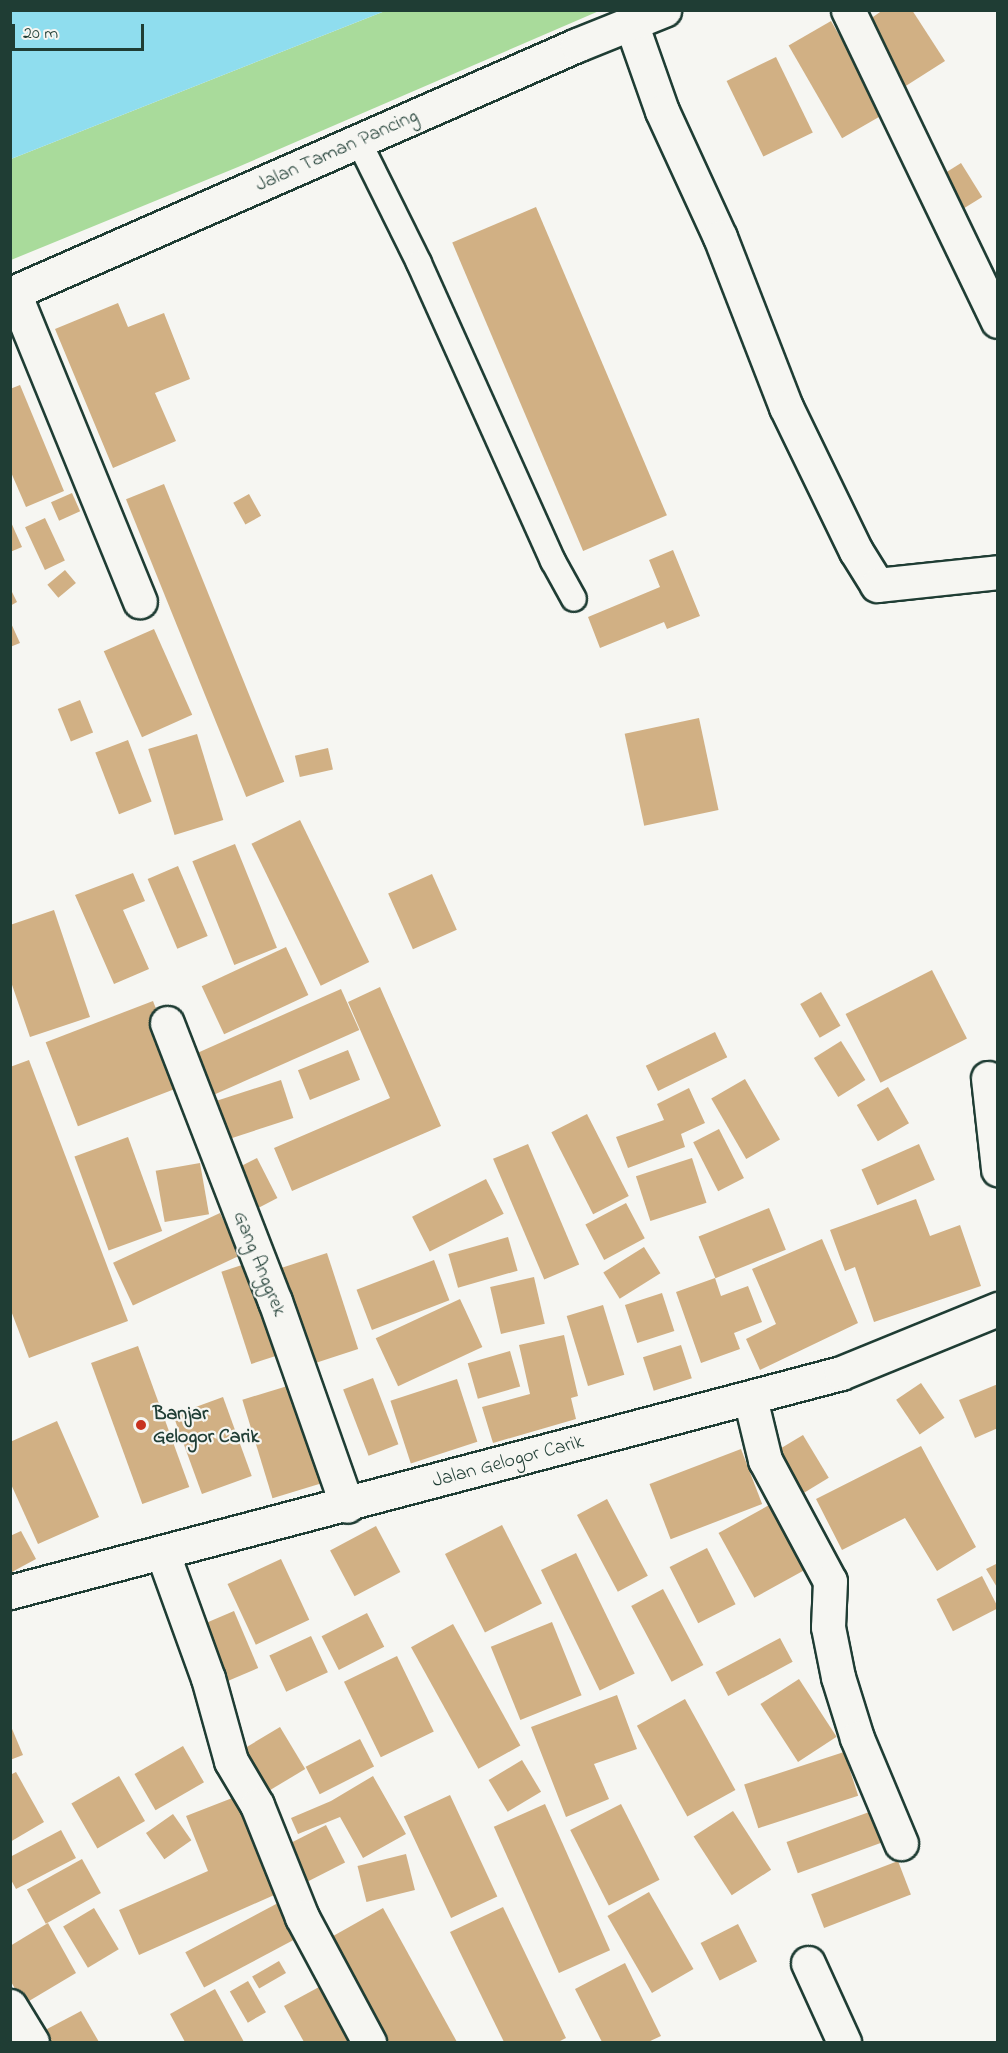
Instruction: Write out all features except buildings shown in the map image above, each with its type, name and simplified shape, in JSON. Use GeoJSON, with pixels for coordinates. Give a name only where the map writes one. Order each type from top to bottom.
{"type":"FeatureCollection","features":[{"type":"Feature","properties":{"kind":"street","name":"Jalan Taman Pancing"},"geometry":{"type":"LineString","coordinates":[[12,293],[664,10]]}},
{"type":"Feature","properties":{"kind":"street"},"geometry":{"type":"LineString","coordinates":[[848,10],[998,321]]}},
{"type":"Feature","properties":{"kind":"street"},"geometry":{"type":"LineString","coordinates":[[632,24],[663,111],[720,237],[786,406],[856,551],[877,585],[998,572]]}},
{"type":"Feature","properties":{"kind":"street"},"geometry":{"type":"LineString","coordinates":[[12,293],[140,601]]}},
{"type":"Feature","properties":{"kind":"street","name":"Gang Anggrek"},"geometry":{"type":"LineString","coordinates":[[167,1023],[275,1301],[347,1506]]}},
{"type":"Feature","properties":{"kind":"street"},"geometry":{"type":"LineString","coordinates":[[988,1078],[998,1169]]}},
{"type":"Feature","properties":{"kind":"street","name":"Jalan Gelogor Carik"},"geometry":{"type":"LineString","coordinates":[[10,1593],[347,1506],[841,1372],[998,1309]]}},
{"type":"Feature","properties":{"kind":"street"},"geometry":{"type":"LineString","coordinates":[[750,1398],[765,1460],[830,1581],[828,1627],[838,1677],[857,1738],[901,1843]]}},
{"type":"Feature","properties":{"kind":"street"},"geometry":{"type":"LineString","coordinates":[[163,1554],[208,1678],[231,1761],[257,1805],[302,1917],[369,2043]]}},
{"type":"Feature","properties":{"kind":"street"},"geometry":{"type":"LineString","coordinates":[[808,1963],[844,2043]]}},
{"type":"Feature","properties":{"kind":"street"},"geometry":{"type":"LineString","coordinates":[[10,2006],[32,2043]]}},
{"type":"Feature","properties":{"kind":"lane"},"geometry":{"type":"LineString","coordinates":[[359,142],[419,263],[553,561],[574,599]]}},
{"type":"Feature","properties":{"kind":"green space"},"geometry":{"type":"Polygon","coordinates":[[[385,11],[599,11],[238,167],[11,260],[11,159],[385,11]]]}},
{"type":"Feature","properties":{"kind":"water"},"geometry":{"type":"Polygon","coordinates":[[[11,10],[385,10],[385,11],[11,159],[11,10]]]}},
{"type":"Feature","properties":{"kind":"place","name":"Banjar Gelogor Carik"},"geometry":{"type":"Point","coordinates":[141,1425]}}]}
